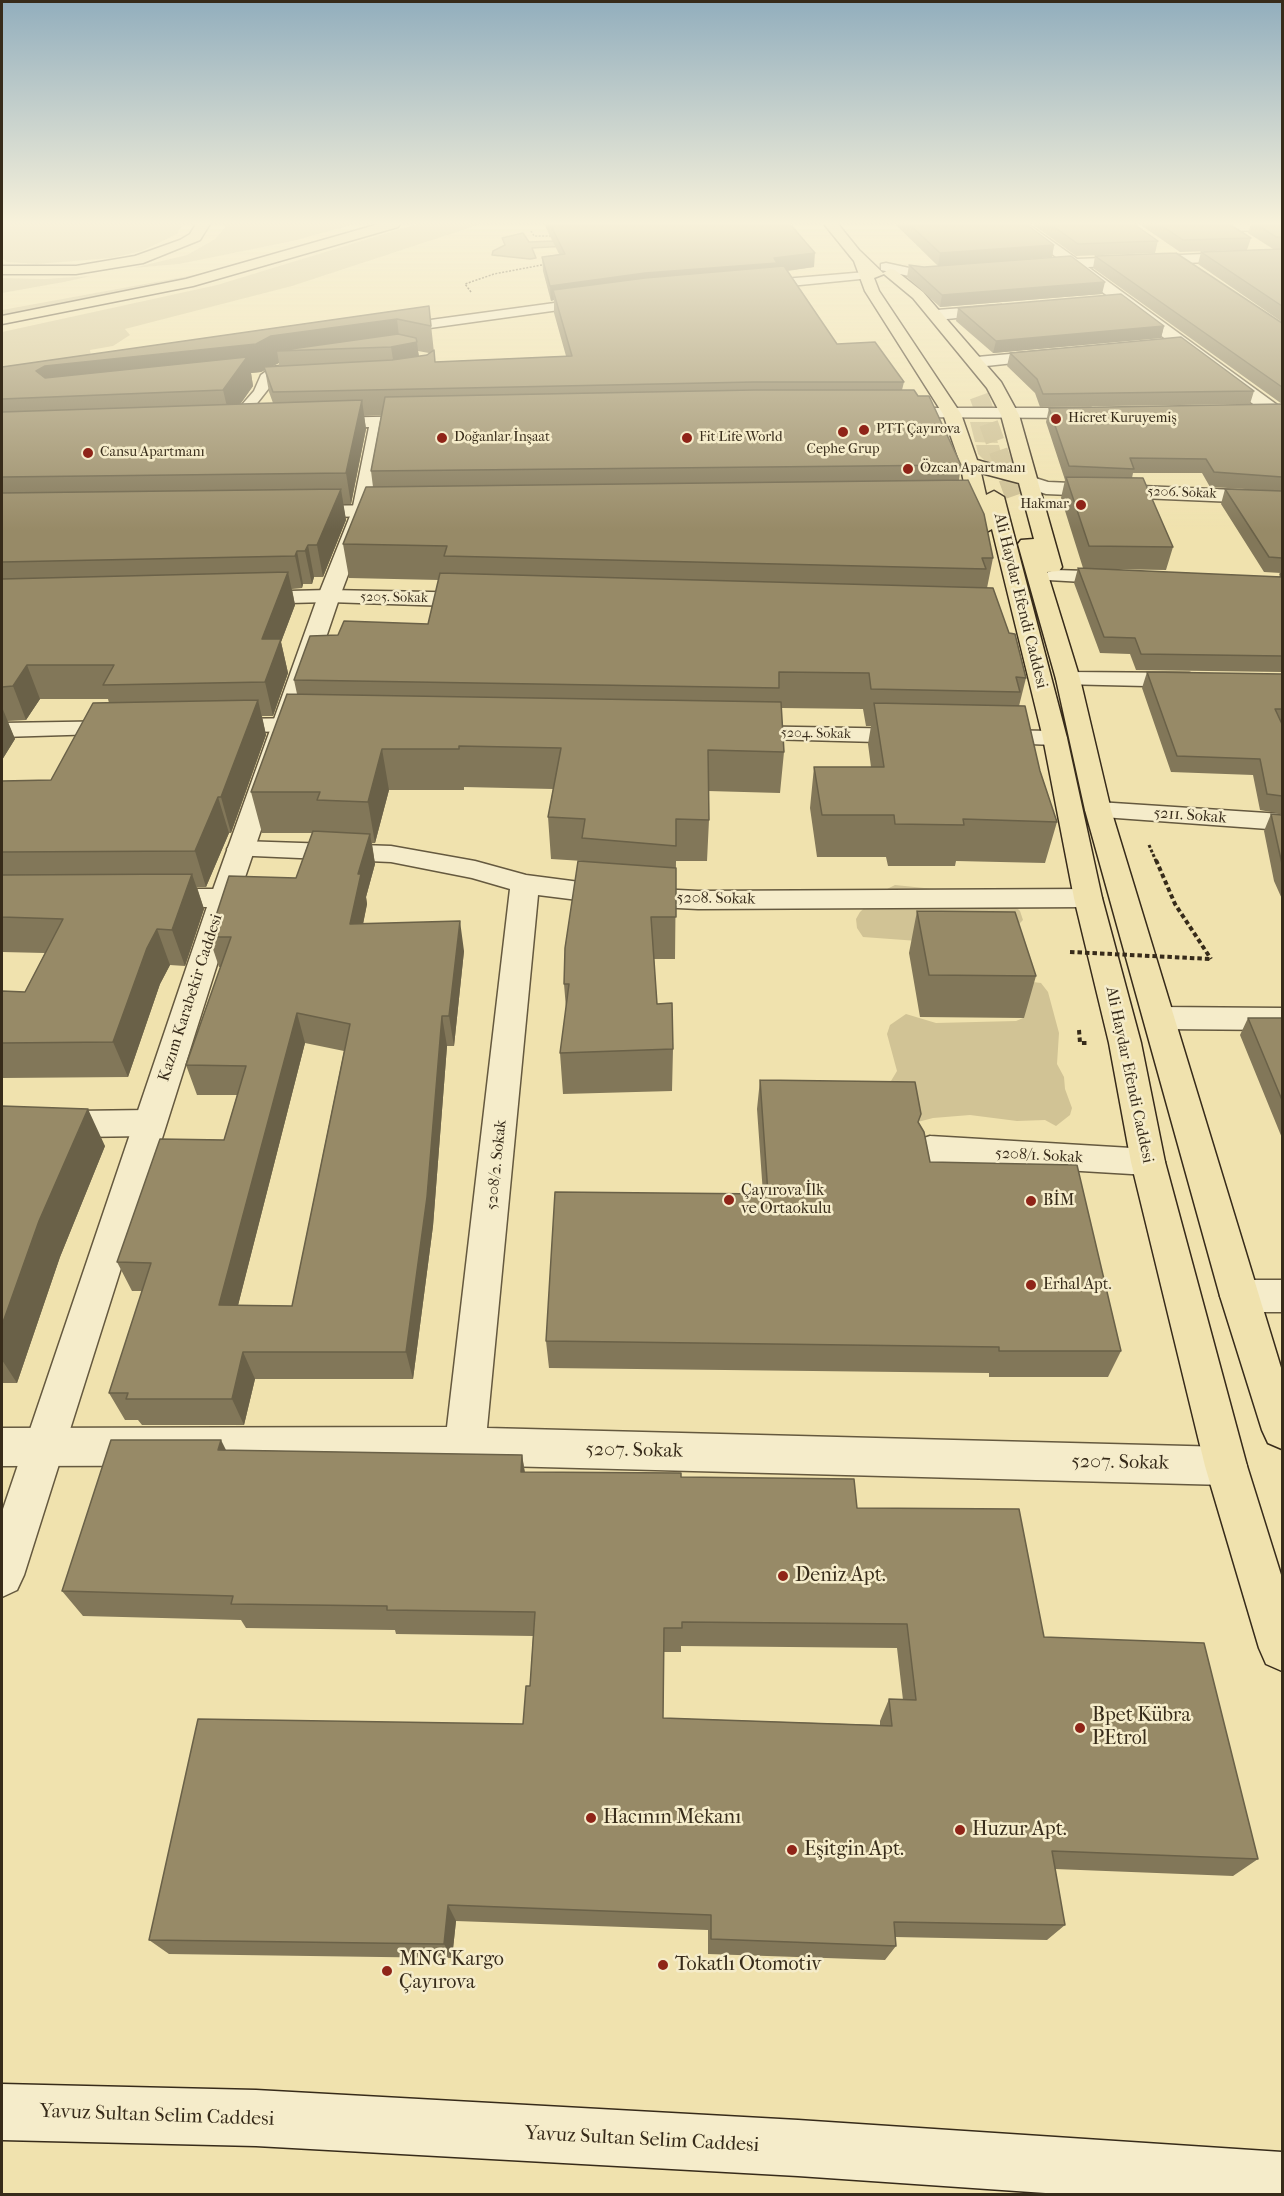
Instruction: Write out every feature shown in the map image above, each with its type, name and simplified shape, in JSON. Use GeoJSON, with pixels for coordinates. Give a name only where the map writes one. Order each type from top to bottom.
{"type":"FeatureCollection","features":[{"type":"Feature","properties":{"kind":"main road"},"geometry":{"type":"LineString","coordinates":[[894,326],[913,356],[934,382],[952,414],[969,463],[1012,489]]}},
{"type":"Feature","properties":{"kind":"main road"},"geometry":{"type":"LineString","coordinates":[[935,326],[1010,415],[1012,489],[990,560]]}},
{"type":"Feature","properties":{"kind":"main road"},"geometry":{"type":"LineString","coordinates":[[944,326],[972,370]]}},
{"type":"Feature","properties":{"kind":"main road"},"geometry":{"type":"LineString","coordinates":[[969,463],[1004,476],[1055,576],[1073,643],[1073,658],[1068,679]]}},
{"type":"Feature","properties":{"kind":"main road","name":"Ali Haydar Efendi Caddesi"},"geometry":{"type":"LineString","coordinates":[[1012,489],[1068,679],[1098,810],[1239,1296],[1282,1430]]}},
{"type":"Feature","properties":{"kind":"main road","name":"Ali Haydar Efendi Caddesi"},"geometry":{"type":"LineString","coordinates":[[1012,489],[1052,726],[1088,898],[1125,1043],[1148,1162],[1226,1466],[1282,1648]]}},
{"type":"Feature","properties":{"kind":"main road"},"geometry":{"type":"LineString","coordinates":[[1012,641],[1052,726]]}},
{"type":"Feature","properties":{"kind":"street"},"geometry":{"type":"LineString","coordinates":[[1159,326],[1278,411]]}},
{"type":"Feature","properties":{"kind":"street"},"geometry":{"type":"LineString","coordinates":[[1159,345],[1181,343]]}},
{"type":"Feature","properties":{"kind":"street"},"geometry":{"type":"LineString","coordinates":[[972,370],[1068,354]]}},
{"type":"Feature","properties":{"kind":"street"},"geometry":{"type":"LineString","coordinates":[[884,399],[914,398],[929,390],[934,382]]}},
{"type":"Feature","properties":{"kind":"street"},"geometry":{"type":"LineString","coordinates":[[215,421],[239,421],[262,397]]}},
{"type":"Feature","properties":{"kind":"street"},"geometry":{"type":"LineString","coordinates":[[1250,411],[1278,411]]}},
{"type":"Feature","properties":{"kind":"street"},"geometry":{"type":"LineString","coordinates":[[872,413],[1010,415],[1106,413]]}},
{"type":"Feature","properties":{"kind":"street"},"geometry":{"type":"LineString","coordinates":[[439,414],[379,421],[302,418],[439,414]]}},
{"type":"Feature","properties":{"kind":"street","name":"Kazım Karabekir Caddesi"},"geometry":{"type":"LineString","coordinates":[[2,1575],[224,898],[329,596],[362,511],[379,421]]}},
{"type":"Feature","properties":{"kind":"street","name":"5206. Sokak"},"geometry":{"type":"LineString","coordinates":[[954,506],[1012,489],[1282,498]]}},
{"type":"Feature","properties":{"kind":"street"},"geometry":{"type":"LineString","coordinates":[[280,512],[421,510]]}},
{"type":"Feature","properties":{"kind":"street"},"geometry":{"type":"LineString","coordinates":[[1055,576],[1139,578]]}},
{"type":"Feature","properties":{"kind":"street","name":"5205. Sokak"},"geometry":{"type":"LineString","coordinates":[[224,598],[329,596],[506,601]]}},
{"type":"Feature","properties":{"kind":"street"},"geometry":{"type":"LineString","coordinates":[[1068,679],[1211,681]]}},
{"type":"Feature","properties":{"kind":"street"},"geometry":{"type":"LineString","coordinates":[[191,727],[345,726]]}},
{"type":"Feature","properties":{"kind":"street","name":"5204. Sokak"},"geometry":{"type":"LineString","coordinates":[[712,732],[948,736],[1052,726]]}},
{"type":"Feature","properties":{"kind":"street"},"geometry":{"type":"LineString","coordinates":[[2,730],[143,727]]}},
{"type":"Feature","properties":{"kind":"street","name":"5211. Sokak"},"geometry":{"type":"LineString","coordinates":[[1098,810],[1282,822]]}},
{"type":"Feature","properties":{"kind":"street","name":"5208. Sokak"},"geometry":{"type":"LineString","coordinates":[[241,849],[360,851],[453,866],[525,884],[618,896],[698,900],[1088,898]]}},
{"type":"Feature","properties":{"kind":"street","name":"5208/2. Sokak"},"geometry":{"type":"LineString","coordinates":[[465,1446],[525,884]]}},
{"type":"Feature","properties":{"kind":"street"},"geometry":{"type":"LineString","coordinates":[[130,898],[224,898]]}},
{"type":"Feature","properties":{"kind":"street"},"geometry":{"type":"LineString","coordinates":[[1160,1018],[1282,1019]]}},
{"type":"Feature","properties":{"kind":"street"},"geometry":{"type":"LineString","coordinates":[[2,1125],[149,1123]]}},
{"type":"Feature","properties":{"kind":"street","name":"5208/1. Sokak"},"geometry":{"type":"LineString","coordinates":[[930,1149],[1148,1162]]}},
{"type":"Feature","properties":{"kind":"street"},"geometry":{"type":"LineString","coordinates":[[1239,1296],[1282,1296]]}},
{"type":"Feature","properties":{"kind":"street","name":"5207. Sokak"},"geometry":{"type":"LineString","coordinates":[[2,1447],[465,1446],[1226,1466]]}},
{"type":"Feature","properties":{"kind":"street","name":"Yavuz Sultan Selim Caddesi"},"geometry":{"type":"LineString","coordinates":[[2,2112],[256,2118],[798,2148],[1282,2181]]}},
{"type":"Feature","properties":{"kind":"lane"},"geometry":{"type":"LineString","coordinates":[[380,331],[413,326]]}},
{"type":"Feature","properties":{"kind":"lane"},"geometry":{"type":"LineString","coordinates":[[239,421],[262,397],[277,370],[319,364]]}},
{"type":"Feature","properties":{"kind":"lane"},"geometry":{"type":"LineString","coordinates":[[262,397],[318,382]]}},
{"type":"Feature","properties":{"kind":"path"},"geometry":{"type":"LineString","coordinates":[[1070,952],[1212,959],[1175,904],[1135,812]]}},
{"type":"Feature","properties":{"kind":"shaded area"},"geometry":{"type":"Polygon","coordinates":[[[27,326],[135,326],[125,329],[130,335],[113,346],[90,350],[92,363],[2,376],[2,332],[27,326]]]}},
{"type":"Feature","properties":{"kind":"shaded area"},"geometry":{"type":"Polygon","coordinates":[[[970,422],[992,422],[998,443],[975,442],[970,422]]]}},
{"type":"Feature","properties":{"kind":"shaded area"},"geometry":{"type":"Polygon","coordinates":[[[976,445],[999,445],[1005,469],[984,460],[978,454],[976,445]]]}},
{"type":"Feature","properties":{"kind":"shaded area"},"geometry":{"type":"Polygon","coordinates":[[[895,885],[934,889],[959,901],[1012,903],[1020,911],[1023,920],[1012,931],[918,941],[863,937],[857,928],[856,919],[860,912],[881,892],[895,885]]]}},
{"type":"Feature","properties":{"kind":"shaded area"},"geometry":{"type":"Polygon","coordinates":[[[1025,981],[1041,983],[1048,992],[1059,1033],[1057,1064],[1064,1077],[1065,1089],[1072,1108],[1070,1115],[1056,1126],[1045,1120],[1017,1121],[970,1115],[933,1118],[914,1123],[892,1094],[891,1081],[897,1071],[887,1034],[890,1025],[906,1014],[936,1023],[1016,1021],[1023,1018],[1025,981]]]}},
{"type":"Feature","properties":{"kind":"building"},"geometry":{"type":"Polygon","coordinates":[[[286,326],[342,326],[271,336],[256,344],[45,366],[36,371],[45,378],[247,357],[223,390],[2,399],[2,367],[286,326]]]}},
{"type":"Feature","properties":{"kind":"building"},"geometry":{"type":"Polygon","coordinates":[[[564,326],[825,326],[837,344],[875,342],[904,382],[753,382],[273,392],[264,367],[392,360],[427,355],[434,350],[435,362],[572,356],[564,326]]]}},
{"type":"Feature","properties":{"kind":"building"},"geometry":{"type":"Polygon","coordinates":[[[979,326],[1159,326],[996,341],[979,326]]]}},
{"type":"Feature","properties":{"kind":"building"},"geometry":{"type":"Polygon","coordinates":[[[1196,326],[1282,326],[1282,387],[1196,326]]]}},
{"type":"Feature","properties":{"kind":"building"},"geometry":{"type":"Polygon","coordinates":[[[398,334],[416,338],[417,342],[391,347],[277,351],[398,334]]]}},
{"type":"Feature","properties":{"kind":"building"},"geometry":{"type":"Polygon","coordinates":[[[1181,337],[1254,391],[1043,394],[1037,379],[1010,353],[1181,337]]]}},
{"type":"Feature","properties":{"kind":"building"},"geometry":{"type":"Polygon","coordinates":[[[754,390],[914,390],[918,396],[929,396],[961,465],[371,471],[385,397],[754,390]]]}},
{"type":"Feature","properties":{"kind":"building"},"geometry":{"type":"Polygon","coordinates":[[[362,400],[346,473],[2,477],[2,412],[362,400]]]}},
{"type":"Feature","properties":{"kind":"building"},"geometry":{"type":"Polygon","coordinates":[[[1282,404],[1282,477],[1214,472],[1206,459],[1130,458],[1134,469],[1069,466],[1049,408],[1282,404]]]}},
{"type":"Feature","properties":{"kind":"building"},"geometry":{"type":"Polygon","coordinates":[[[1066,477],[1143,478],[1173,547],[1089,546],[1066,477]]]}},
{"type":"Feature","properties":{"kind":"building"},"geometry":{"type":"Polygon","coordinates":[[[968,480],[984,514],[993,558],[982,558],[986,569],[444,556],[447,546],[343,544],[366,487],[968,480]]]}},
{"type":"Feature","properties":{"kind":"building"},"geometry":{"type":"Polygon","coordinates":[[[341,489],[317,545],[308,545],[305,551],[297,551],[295,556],[2,562],[2,493],[341,489]]]}},
{"type":"Feature","properties":{"kind":"building"},"geometry":{"type":"Polygon","coordinates":[[[1225,489],[1282,491],[1282,558],[1269,557],[1225,489]]]}},
{"type":"Feature","properties":{"kind":"building"},"geometry":{"type":"Polygon","coordinates":[[[1078,568],[1282,577],[1282,656],[1141,654],[1135,638],[1104,637],[1078,568]]]}},
{"type":"Feature","properties":{"kind":"building"},"geometry":{"type":"Polygon","coordinates":[[[288,572],[262,639],[281,639],[265,682],[103,685],[114,665],[27,665],[13,686],[2,687],[2,579],[288,572]]]}},
{"type":"Feature","properties":{"kind":"building"},"geometry":{"type":"Polygon","coordinates":[[[440,573],[993,588],[1009,633],[1015,634],[1026,678],[1016,677],[1020,692],[871,689],[869,673],[779,672],[779,688],[294,680],[310,636],[338,635],[344,621],[428,624],[440,573]]]}},
{"type":"Feature","properties":{"kind":"building"},"geometry":{"type":"Polygon","coordinates":[[[1147,672],[1282,674],[1282,709],[1275,709],[1282,724],[1282,796],[1267,794],[1260,759],[1177,756],[1147,672]]]}},
{"type":"Feature","properties":{"kind":"building"},"geometry":{"type":"Polygon","coordinates":[[[287,694],[781,702],[784,752],[708,750],[709,820],[676,819],[676,846],[582,838],[585,819],[548,817],[561,748],[459,746],[459,749],[382,749],[368,802],[317,800],[320,792],[251,792],[287,694]]]}},
{"type":"Feature","properties":{"kind":"building"},"geometry":{"type":"Polygon","coordinates":[[[258,700],[221,797],[218,797],[195,851],[2,852],[2,781],[51,780],[93,703],[258,700]]]}},
{"type":"Feature","properties":{"kind":"building"},"geometry":{"type":"Polygon","coordinates":[[[874,703],[1025,706],[1040,771],[1057,822],[963,819],[964,825],[895,824],[894,815],[822,815],[814,767],[884,767],[874,703]]]}},
{"type":"Feature","properties":{"kind":"building"},"geometry":{"type":"Polygon","coordinates":[[[1271,814],[1282,815],[1282,864],[1271,814]]]}},
{"type":"Feature","properties":{"kind":"building"},"geometry":{"type":"Polygon","coordinates":[[[313,831],[370,834],[358,874],[361,874],[350,924],[460,921],[449,1016],[442,1016],[427,1197],[406,1352],[243,1352],[232,1399],[126,1399],[128,1393],[109,1393],[151,1263],[117,1262],[160,1139],[224,1140],[246,1066],[186,1065],[231,937],[209,937],[229,876],[296,878],[313,831]],[[297,1013],[219,1305],[292,1306],[350,1024],[297,1013]]]}},
{"type":"Feature","properties":{"kind":"building"},"geometry":{"type":"Polygon","coordinates":[[[578,861],[676,868],[676,917],[651,917],[657,1004],[672,1003],[673,1049],[560,1053],[569,984],[564,984],[565,948],[578,861]]]}},
{"type":"Feature","properties":{"kind":"building"},"geometry":{"type":"Polygon","coordinates":[[[192,874],[172,930],[157,929],[147,948],[113,1042],[2,1043],[2,991],[25,992],[63,919],[2,917],[2,875],[192,874]]]}},
{"type":"Feature","properties":{"kind":"building"},"geometry":{"type":"Polygon","coordinates":[[[917,911],[1015,912],[1036,976],[929,975],[917,911]]]}},
{"type":"Feature","properties":{"kind":"building"},"geometry":{"type":"Polygon","coordinates":[[[1248,1018],[1282,1018],[1282,1100],[1248,1018]]]}},
{"type":"Feature","properties":{"kind":"building"},"geometry":{"type":"Polygon","coordinates":[[[760,1080],[915,1082],[921,1114],[918,1122],[924,1132],[930,1162],[1077,1165],[1121,1351],[999,1351],[999,1347],[546,1341],[555,1192],[768,1194],[760,1080]]]}},
{"type":"Feature","properties":{"kind":"building"},"geometry":{"type":"Polygon","coordinates":[[[2,1106],[88,1109],[39,1221],[2,1325],[2,1106]]]}},
{"type":"Feature","properties":{"kind":"building"},"geometry":{"type":"Polygon","coordinates":[[[111,1440],[221,1440],[218,1450],[522,1455],[521,1472],[681,1473],[681,1477],[854,1479],[857,1508],[1019,1509],[1044,1637],[1204,1643],[1258,1859],[1052,1851],[1065,1925],[894,1922],[896,1946],[711,1939],[711,1915],[448,1905],[444,1944],[149,1940],[198,1719],[523,1724],[526,1686],[530,1686],[535,1612],[387,1610],[387,1606],[231,1604],[233,1596],[62,1591],[111,1440]],[[682,1622],[682,1628],[664,1628],[663,1718],[892,1726],[889,1699],[916,1700],[907,1624],[682,1622]]]}},
{"type":"Feature","properties":{"kind":"tunnel"},"geometry":{"type":"LineString","coordinates":[[979,396],[1015,498]]}},
{"type":"Feature","properties":{"kind":"place","name":"Hicret Kuruyemiş"},"geometry":{"type":"Point","coordinates":[1056,419]}},
{"type":"Feature","properties":{"kind":"place","name":"PTT Çayırova"},"geometry":{"type":"Point","coordinates":[864,430]}},
{"type":"Feature","properties":{"kind":"place","name":"Cephe Grup"},"geometry":{"type":"Point","coordinates":[843,432]}},
{"type":"Feature","properties":{"kind":"place","name":"Doğanlar İnşaat"},"geometry":{"type":"Point","coordinates":[442,438]}},
{"type":"Feature","properties":{"kind":"place","name":"Fit Life World"},"geometry":{"type":"Point","coordinates":[687,438]}},
{"type":"Feature","properties":{"kind":"place","name":"Cansu Apartmanı"},"geometry":{"type":"Point","coordinates":[88,453]}},
{"type":"Feature","properties":{"kind":"place","name":"Özcan Apartmanı"},"geometry":{"type":"Point","coordinates":[908,469]}},
{"type":"Feature","properties":{"kind":"place","name":"Hakmar"},"geometry":{"type":"Point","coordinates":[1081,505]}},
{"type":"Feature","properties":{"kind":"place","name":"Çayırova İlk ve Ortaokulu"},"geometry":{"type":"Point","coordinates":[729,1200]}},
{"type":"Feature","properties":{"kind":"place","name":"BİM"},"geometry":{"type":"Point","coordinates":[1031,1201]}},
{"type":"Feature","properties":{"kind":"place","name":"Erhal Apt."},"geometry":{"type":"Point","coordinates":[1031,1285]}},
{"type":"Feature","properties":{"kind":"place","name":"Deniz Apt."},"geometry":{"type":"Point","coordinates":[783,1576]}},
{"type":"Feature","properties":{"kind":"place","name":"Bpet Kübra PEtrol"},"geometry":{"type":"Point","coordinates":[1080,1728]}},
{"type":"Feature","properties":{"kind":"place","name":"Hacının Mekanı"},"geometry":{"type":"Point","coordinates":[591,1818]}},
{"type":"Feature","properties":{"kind":"place","name":"Huzur Apt."},"geometry":{"type":"Point","coordinates":[960,1830]}},
{"type":"Feature","properties":{"kind":"place","name":"Eşitgin Apt."},"geometry":{"type":"Point","coordinates":[792,1850]}},
{"type":"Feature","properties":{"kind":"place","name":"Tokatlı Otomotiv"},"geometry":{"type":"Point","coordinates":[663,1965]}},
{"type":"Feature","properties":{"kind":"place","name":"MNG Kargo Çayırova"},"geometry":{"type":"Point","coordinates":[387,1971]}}]}
